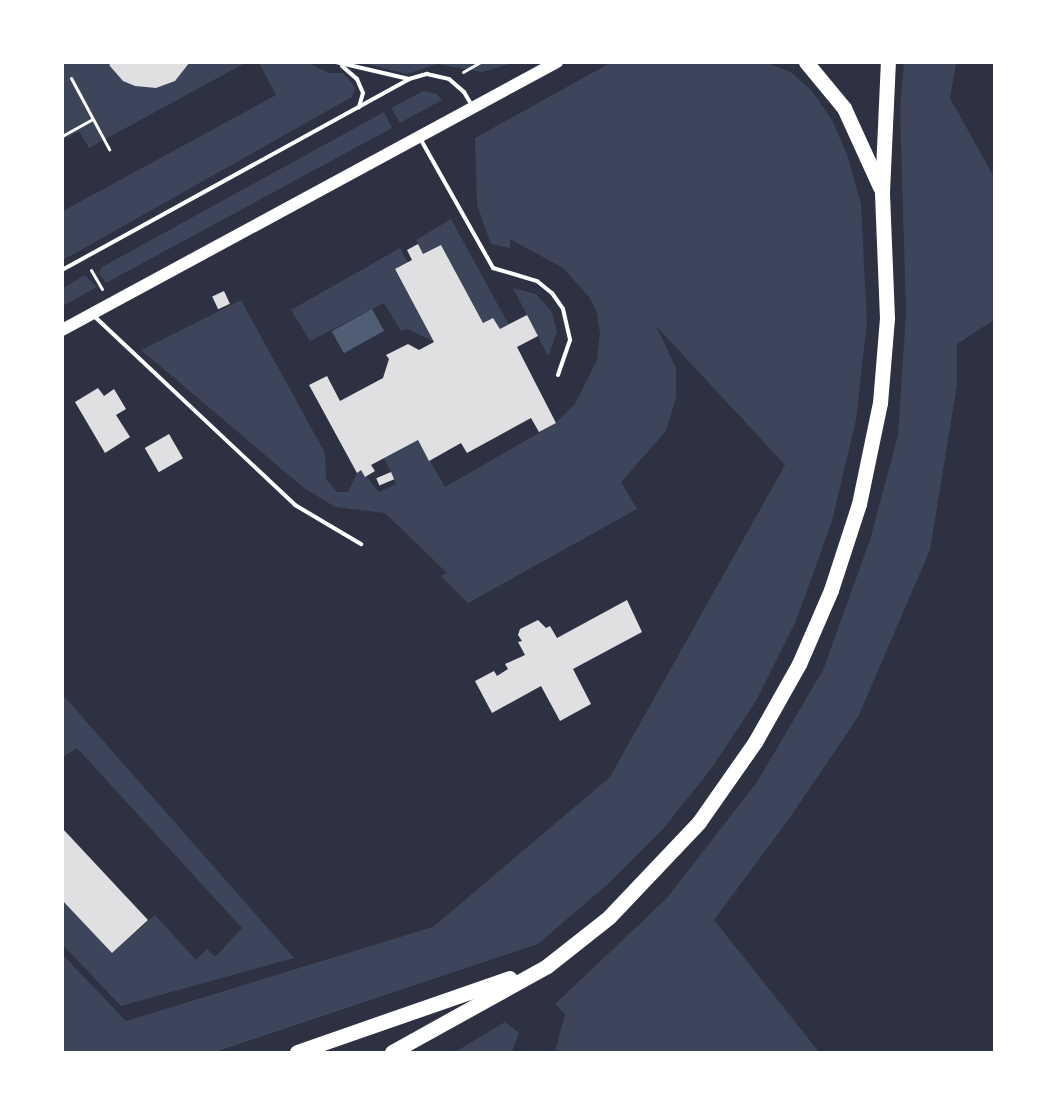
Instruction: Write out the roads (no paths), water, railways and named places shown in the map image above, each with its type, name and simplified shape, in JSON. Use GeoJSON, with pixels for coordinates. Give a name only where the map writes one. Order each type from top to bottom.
{"type":"FeatureCollection","features":[{"type":"Feature","properties":{"kind":"highway"},"geometry":{"type":"LineString","coordinates":[[806,62],[848,115],[882,192]]}},
{"type":"Feature","properties":{"kind":"highway"},"geometry":{"type":"LineString","coordinates":[[392,1052],[547,966],[609,917],[699,822],[777,706],[817,624],[859,504],[880,403],[887,309],[882,192],[888,62]]}},
{"type":"Feature","properties":{"kind":"highway"},"geometry":{"type":"LineString","coordinates":[[297,1052],[547,966]]}},
{"type":"Feature","properties":{"kind":"main road"},"geometry":{"type":"LineString","coordinates":[[62,330],[420,138],[557,62]]}},
{"type":"Feature","properties":{"kind":"lane"},"geometry":{"type":"LineString","coordinates":[[336,62],[409,79]]}},
{"type":"Feature","properties":{"kind":"lane"},"geometry":{"type":"LineString","coordinates":[[341,64],[357,79],[363,93],[359,107]]}},
{"type":"Feature","properties":{"kind":"lane"},"geometry":{"type":"LineString","coordinates":[[62,270],[409,79],[427,74],[450,79],[464,92],[473,108]]}},
{"type":"Feature","properties":{"kind":"lane"},"geometry":{"type":"LineString","coordinates":[[420,138],[493,268],[537,281],[552,293],[563,309],[570,340],[558,375]]}},
{"type":"Feature","properties":{"kind":"lane"},"geometry":{"type":"LineString","coordinates":[[92,314],[295,504],[362,544]]}}]}
